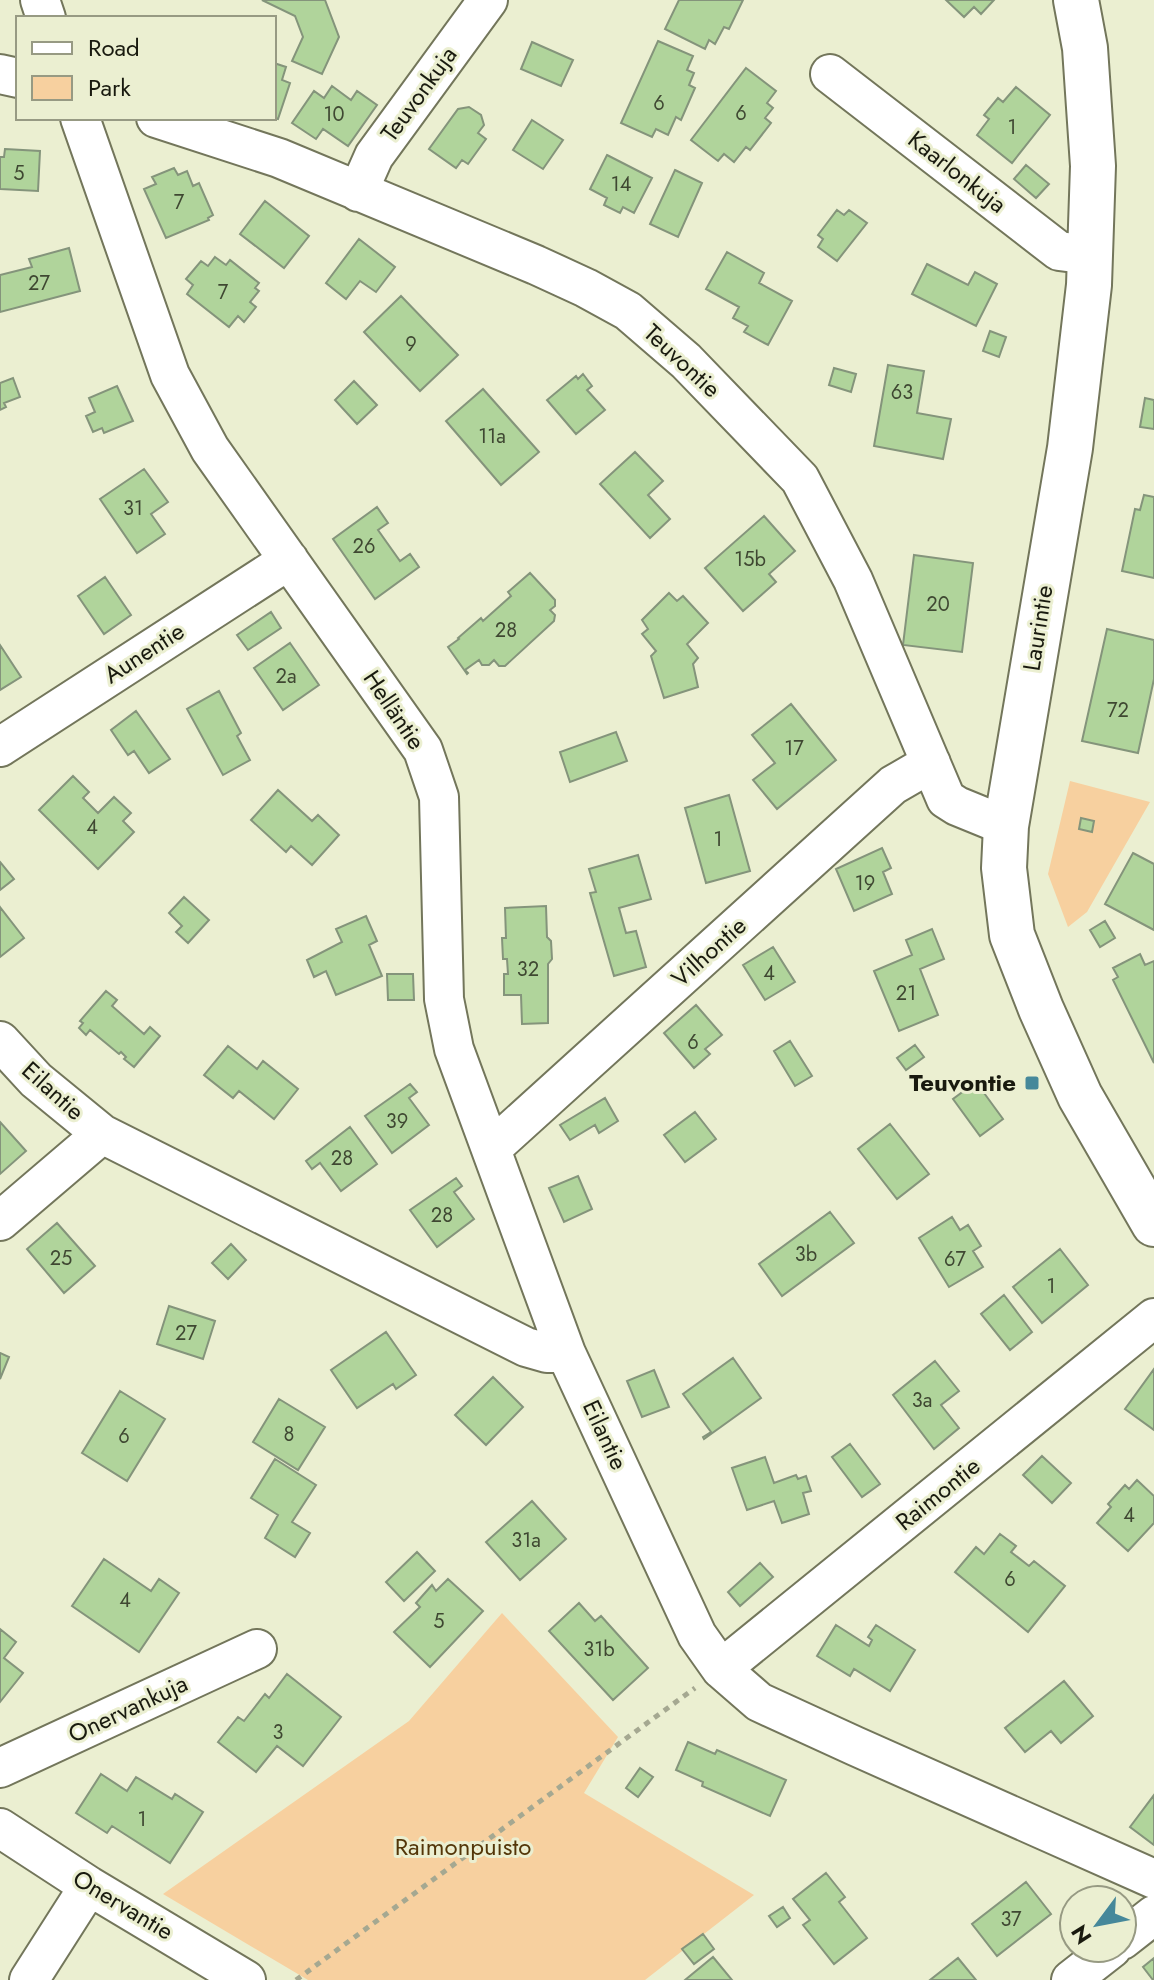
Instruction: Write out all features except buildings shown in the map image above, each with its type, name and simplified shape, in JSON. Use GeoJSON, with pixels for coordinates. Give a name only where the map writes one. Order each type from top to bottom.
{"type":"FeatureCollection","features":[{"type":"Feature","properties":{"kind":"street","name":"Teuvonkuja"},"geometry":{"type":"LineString","coordinates":[[358,192],[374,156],[488,0]]}},
{"type":"Feature","properties":{"kind":"street","name":"Laurintie"},"geometry":{"type":"LineString","coordinates":[[1076,0],[1085,48],[1093,166],[1089,285],[1070,448],[1006,826],[1004,868],[1012,935],[1041,1009],[1080,1096],[1149,1204]]}},
{"type":"Feature","properties":{"kind":"street","name":"Kaarlonkuja"},"geometry":{"type":"LineString","coordinates":[[830,74],[1059,251],[1090,255]]}},
{"type":"Feature","properties":{"kind":"street","name":"Helläntie"},"geometry":{"type":"LineString","coordinates":[[81,120],[170,375],[210,449],[423,750],[439,797],[444,999],[454,1049],[566,1353]]}},
{"type":"Feature","properties":{"kind":"street","name":"Teuvontie"},"geometry":{"type":"LineString","coordinates":[[162,120],[279,158],[536,265],[628,311],[686,361],[800,479],[853,580],[946,799],[1006,826]]}},
{"type":"Feature","properties":{"kind":"street","name":"Aunentie"},"geometry":{"type":"LineString","coordinates":[[0,747],[289,560]]}},
{"type":"Feature","properties":{"kind":"street","name":"Vilhontie"},"geometry":{"type":"LineString","coordinates":[[492,1148],[893,785],[931,763]]}},
{"type":"Feature","properties":{"kind":"street","name":"Eilantie"},"geometry":{"type":"LineString","coordinates":[[0,1041],[36,1080],[102,1134],[526,1347],[547,1353],[566,1353],[697,1635],[721,1669],[759,1702],[1154,1879]]}},
{"type":"Feature","properties":{"kind":"street"},"geometry":{"type":"LineString","coordinates":[[0,1221],[102,1134]]}},
{"type":"Feature","properties":{"kind":"street","name":"Raimontie"},"geometry":{"type":"LineString","coordinates":[[721,1669],[1154,1318]]}},
{"type":"Feature","properties":{"kind":"street","name":"Onervankuja"},"geometry":{"type":"LineString","coordinates":[[0,1768],[257,1649]]}},
{"type":"Feature","properties":{"kind":"street","name":"Onervantie"},"geometry":{"type":"LineString","coordinates":[[0,1828],[89,1886],[246,1980]]}},
{"type":"Feature","properties":{"kind":"street"},"geometry":{"type":"LineString","coordinates":[[29,1980],[89,1886]]}},
{"type":"Feature","properties":{"kind":"street"},"geometry":{"type":"LineString","coordinates":[[1138,1928],[1154,1915]]}},
{"type":"Feature","properties":{"kind":"street"},"geometry":{"type":"LineString","coordinates":[[1071,1980],[1092,1964]]}},
{"type":"Feature","properties":{"kind":"path"},"geometry":{"type":"LineString","coordinates":[[296,1980],[721,1669]]}},
{"type":"Feature","properties":{"kind":"green space"},"geometry":{"type":"Polygon","coordinates":[[[1070,781],[1150,802],[1087,912],[1068,927],[1048,874],[1070,781]]]}},
{"type":"Feature","properties":{"kind":"green space","name":"Raimonpuisto"},"geometry":{"type":"Polygon","coordinates":[[[502,1613],[618,1737],[584,1793],[754,1895],[645,1980],[308,1980],[163,1894],[409,1721],[502,1613]]]}},
{"type":"Feature","properties":{"kind":"place","name":"Teuvontie"},"geometry":{"type":"Point","coordinates":[1032,1083]}}]}
